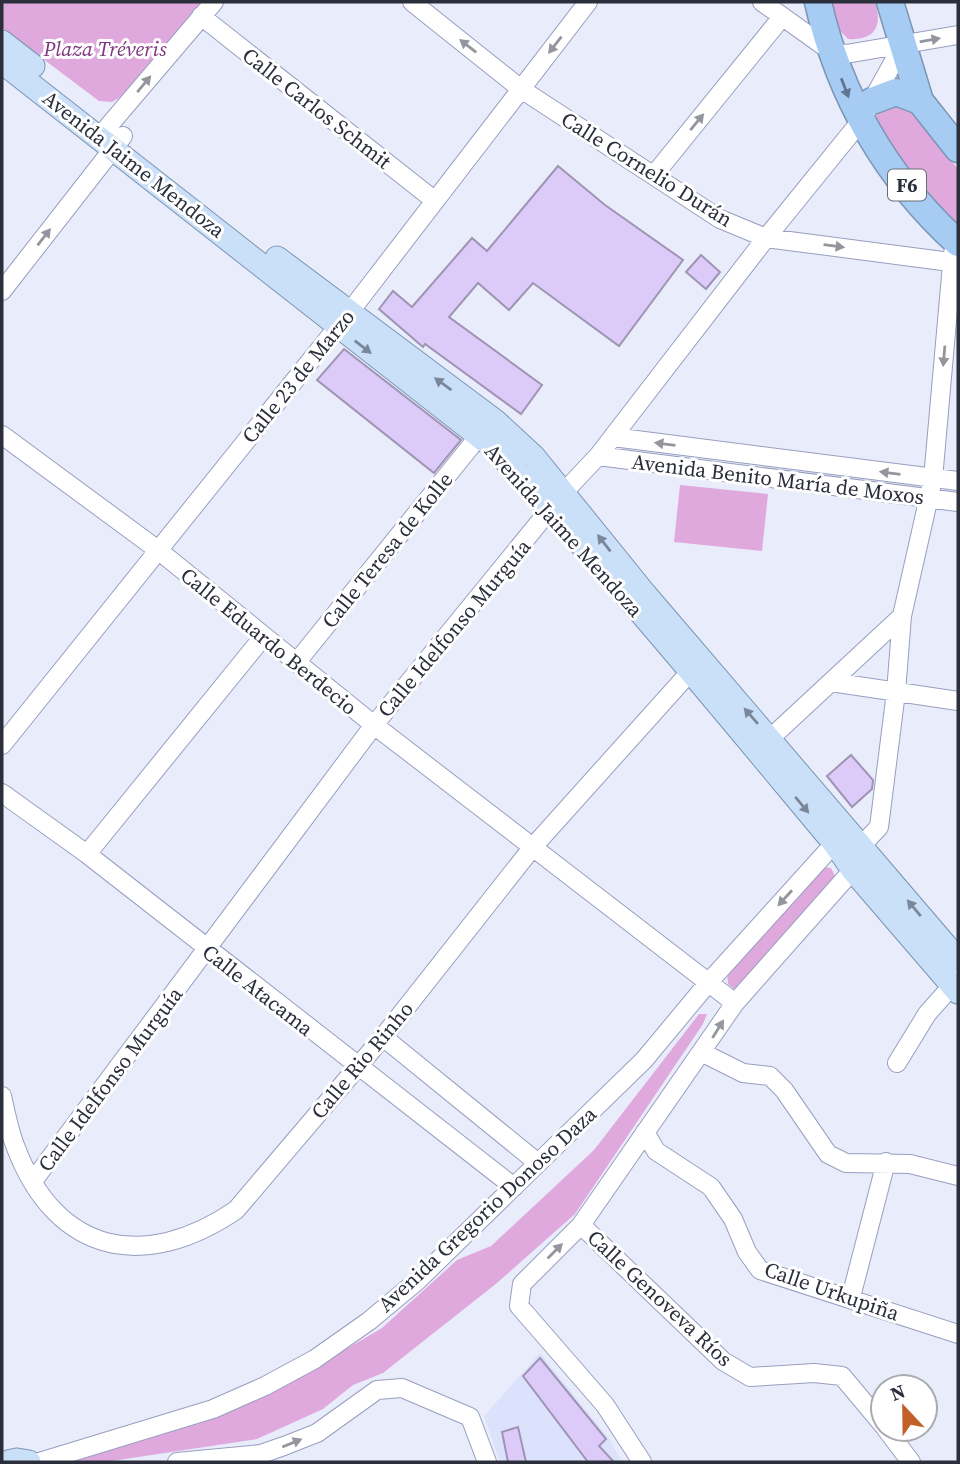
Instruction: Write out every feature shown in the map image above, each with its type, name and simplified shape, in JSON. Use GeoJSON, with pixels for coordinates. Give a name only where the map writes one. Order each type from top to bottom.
{"type":"FeatureCollection","features":[{"type":"Feature","properties":{"kind":"highway","name":"F6"},"geometry":{"type":"LineString","coordinates":[[818,2],[846,93],[866,112],[916,197],[956,252]]}},
{"type":"Feature","properties":{"kind":"highway"},"geometry":{"type":"LineString","coordinates":[[890,2],[920,101],[958,149]]}},
{"type":"Feature","properties":{"kind":"highway"},"geometry":{"type":"LineString","coordinates":[[866,112],[896,92],[920,101]]}},
{"type":"Feature","properties":{"kind":"main road","name":"Avenida Jaime Mendoza"},"geometry":{"type":"LineString","coordinates":[[2,42],[112,136],[343,321],[558,501],[852,848],[958,960]]}},
{"type":"Feature","properties":{"kind":"main road","name":"Avenida Jaime Mendoza"},"geometry":{"type":"LineString","coordinates":[[2,62],[112,136]]}},
{"type":"Feature","properties":{"kind":"main road","name":"Avenida Jaime Mendoza"},"geometry":{"type":"LineString","coordinates":[[343,321],[495,421],[534,457],[558,501]]}},
{"type":"Feature","properties":{"kind":"main road","name":"Avenida Jaime Mendoza"},"geometry":{"type":"LineString","coordinates":[[852,848],[956,986]]}},
{"type":"Feature","properties":{"kind":"main road"},"geometry":{"type":"LineString","coordinates":[[2,1458],[8,1462],[29,1462]]}},
{"type":"Feature","properties":{"kind":"street"},"geometry":{"type":"LineString","coordinates":[[2,291],[112,136],[214,2]]}},
{"type":"Feature","properties":{"kind":"street","name":"Calle Cornelio Durán"},"geometry":{"type":"LineString","coordinates":[[412,2],[521,89],[720,219],[766,237],[956,252]]}},
{"type":"Feature","properties":{"kind":"street","name":"Calle 23 de Marzo"},"geometry":{"type":"LineString","coordinates":[[2,745],[343,321],[588,2]]}},
{"type":"Feature","properties":{"kind":"street"},"geometry":{"type":"LineString","coordinates":[[762,2],[832,52],[846,54],[958,35]]}},
{"type":"Feature","properties":{"kind":"street","name":"Calle Carlos Schmit"},"geometry":{"type":"LineString","coordinates":[[201,16],[434,200]]}},
{"type":"Feature","properties":{"kind":"street"},"geometry":{"type":"LineString","coordinates":[[654,175],[782,17]]}},
{"type":"Feature","properties":{"kind":"street","name":"Calle Idelfonso Murguía"},"geometry":{"type":"LineString","coordinates":[[33,1181],[374,725],[598,456],[866,112],[903,45]]}},
{"type":"Feature","properties":{"kind":"street"},"geometry":{"type":"LineString","coordinates":[[642,1462],[605,1405],[519,1306],[522,1284],[581,1225],[703,1054],[735,1003],[852,848],[879,827],[896,692],[902,616],[933,479],[956,252]]}},
{"type":"Feature","properties":{"kind":"street","name":"Calle Eduardo Berdecio"},"geometry":{"type":"LineString","coordinates":[[2,435],[158,550],[374,725],[735,1003]]}},
{"type":"Feature","properties":{"kind":"street","name":"Calle Teresa de Kolle"},"geometry":{"type":"LineString","coordinates":[[296,663],[479,436]]}},
{"type":"Feature","properties":{"kind":"street","name":"Avenida Benito María de Moxos"},"geometry":{"type":"LineString","coordinates":[[612,437],[958,481]]}},
{"type":"Feature","properties":{"kind":"street","name":"Avenida Benito María de Moxos"},"geometry":{"type":"LineString","coordinates":[[598,456],[958,502]]}},
{"type":"Feature","properties":{"kind":"street"},"geometry":{"type":"LineString","coordinates":[[764,745],[902,616]]}},
{"type":"Feature","properties":{"kind":"street"},"geometry":{"type":"LineString","coordinates":[[87,855],[263,637]]}},
{"type":"Feature","properties":{"kind":"street","name":"Calle Rio Rinho"},"geometry":{"type":"LineString","coordinates":[[2,1096],[16,1148],[33,1181],[52,1209],[76,1228],[95,1238],[123,1247],[146,1248],[183,1239],[214,1225],[236,1210],[383,1037],[532,848],[695,665]]}},
{"type":"Feature","properties":{"kind":"street"},"geometry":{"type":"LineString","coordinates":[[831,682],[958,701]]}},
{"type":"Feature","properties":{"kind":"street","name":"Calle Atacama"},"geometry":{"type":"LineString","coordinates":[[2,793],[87,855],[514,1187]]}},
{"type":"Feature","properties":{"kind":"street","name":"Avenida Gregorio Donoso Daza"},"geometry":{"type":"LineString","coordinates":[[39,1462],[213,1409],[265,1386],[315,1359],[417,1281],[644,1060],[708,983],[852,848]]}},
{"type":"Feature","properties":{"kind":"street"},"geometry":{"type":"LineString","coordinates":[[897,1063],[921,1023],[956,986]]}},
{"type":"Feature","properties":{"kind":"street"},"geometry":{"type":"LineString","coordinates":[[383,1037],[538,1163]]}},
{"type":"Feature","properties":{"kind":"street"},"geometry":{"type":"LineString","coordinates":[[703,1054],[743,1073],[770,1076],[784,1090],[828,1154],[846,1163],[910,1164],[958,1176]]}},
{"type":"Feature","properties":{"kind":"street","name":"Calle Urkupiña"},"geometry":{"type":"LineString","coordinates":[[645,1132],[656,1151],[711,1188],[733,1219],[747,1252],[760,1270],[851,1297],[958,1334]]}},
{"type":"Feature","properties":{"kind":"street"},"geometry":{"type":"LineString","coordinates":[[851,1297],[886,1162]]}},
{"type":"Feature","properties":{"kind":"street","name":"Calle Genoveva Ríos"},"geometry":{"type":"LineString","coordinates":[[581,1225],[723,1361],[750,1377],[814,1373],[842,1376],[869,1408]]}},
{"type":"Feature","properties":{"kind":"street"},"geometry":{"type":"LineString","coordinates":[[177,1462],[261,1454],[317,1433],[377,1390],[402,1388],[470,1417],[487,1462]]}},
{"type":"Feature","properties":{"kind":"street","name":"Calle Genoveva Ríos"},"geometry":{"type":"LineString","coordinates":[[897,1443],[911,1462]]}},
{"type":"Feature","properties":{"kind":"shaded area"},"geometry":{"type":"Polygon","coordinates":[[[540,1353],[610,1440],[622,1462],[500,1462],[484,1416],[540,1353]]]}},
{"type":"Feature","properties":{"kind":"green space","name":"Plaza Tréveris"},"geometry":{"type":"Polygon","coordinates":[[[2,2],[203,2],[129,92],[112,102],[99,101],[2,28],[2,2]]]}},
{"type":"Feature","properties":{"kind":"green space"},"geometry":{"type":"Polygon","coordinates":[[[830,2],[875,2],[878,18],[875,30],[865,37],[848,39],[836,27],[830,2]]]}},
{"type":"Feature","properties":{"kind":"green space"},"geometry":{"type":"Polygon","coordinates":[[[890,104],[905,105],[958,169],[958,226],[910,174],[885,141],[876,118],[879,110],[890,104]]]}},
{"type":"Feature","properties":{"kind":"green space"},"geometry":{"type":"Polygon","coordinates":[[[680,485],[768,494],[762,551],[674,542],[680,485]]]}},
{"type":"Feature","properties":{"kind":"green space"},"geometry":{"type":"Polygon","coordinates":[[[823,867],[831,868],[837,880],[741,987],[734,989],[728,984],[727,971],[823,867]]]}},
{"type":"Feature","properties":{"kind":"green space"},"geometry":{"type":"Polygon","coordinates":[[[699,1014],[707,1014],[703,1024],[575,1214],[497,1283],[383,1373],[353,1385],[323,1409],[257,1439],[105,1462],[66,1462],[197,1423],[268,1395],[382,1328],[457,1260],[491,1246],[594,1150],[699,1014]]]}},
{"type":"Feature","properties":{"kind":"building"},"geometry":{"type":"Polygon","coordinates":[[[558,166],[605,205],[683,260],[619,346],[533,283],[509,310],[478,283],[449,317],[542,385],[521,414],[425,344],[423,347],[379,309],[393,291],[412,307],[472,238],[487,251],[558,166]]]}},
{"type":"Feature","properties":{"kind":"building"},"geometry":{"type":"Polygon","coordinates":[[[701,255],[720,272],[706,289],[686,272],[701,255]]]}},
{"type":"Feature","properties":{"kind":"building"},"geometry":{"type":"Polygon","coordinates":[[[344,349],[461,440],[434,473],[317,380],[344,349]]]}},
{"type":"Feature","properties":{"kind":"building"},"geometry":{"type":"Polygon","coordinates":[[[851,755],[873,780],[872,789],[852,807],[827,776],[851,755]]]}},
{"type":"Feature","properties":{"kind":"building"},"geometry":{"type":"Polygon","coordinates":[[[540,1358],[606,1439],[599,1446],[614,1462],[588,1462],[523,1376],[540,1358]]]}},
{"type":"Feature","properties":{"kind":"building"},"geometry":{"type":"Polygon","coordinates":[[[518,1427],[526,1462],[508,1462],[502,1432],[518,1427]]]}}]}
